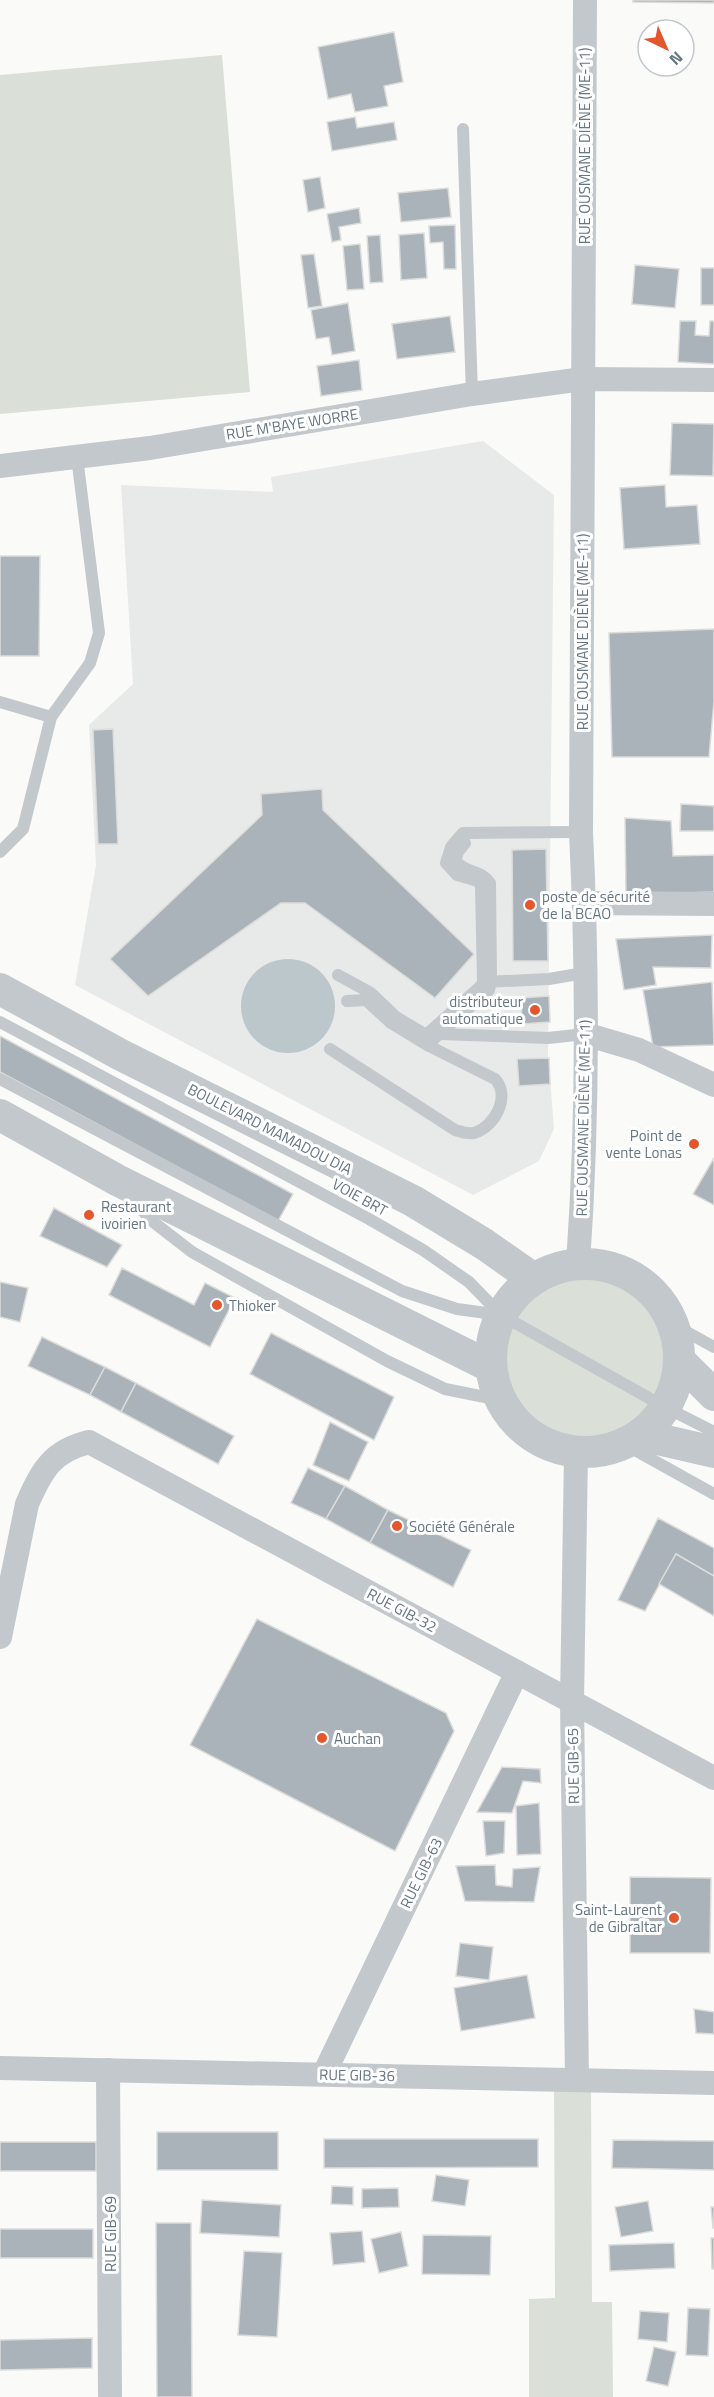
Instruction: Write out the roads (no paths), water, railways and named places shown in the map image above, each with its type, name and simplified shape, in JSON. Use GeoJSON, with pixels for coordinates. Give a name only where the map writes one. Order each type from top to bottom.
{"type":"FeatureCollection","features":[{"type":"Feature","properties":{"kind":"street","name":"RUE OUSMANE DIÈNE (ME-11)"},"geometry":{"type":"LineString","coordinates":[[578,1264],[585,1156],[584,903],[581,832],[585,0]]}},
{"type":"Feature","properties":{"kind":"street","name":"RUE M'BAYE WORRE"},"geometry":{"type":"LineString","coordinates":[[0,466],[161,446],[472,394],[583,379],[714,380]]}},
{"type":"Feature","properties":{"kind":"street"},"geometry":{"type":"LineString","coordinates":[[584,903],[714,904]]}},
{"type":"Feature","properties":{"kind":"street","name":"BOULEVARD MAMADOU DIA"},"geometry":{"type":"LineString","coordinates":[[0,989],[121,1055],[413,1201],[484,1244],[534,1279]]}},
{"type":"Feature","properties":{"kind":"street"},"geometry":{"type":"LineString","coordinates":[[585,1034],[639,1050],[714,1085]]}},
{"type":"Feature","properties":{"kind":"street"},"geometry":{"type":"LineString","coordinates":[[0,1115],[117,1180],[491,1368]]}},
{"type":"Feature","properties":{"kind":"street"},"geometry":{"type":"LineString","coordinates":[[682,1349],[672,1395],[665,1407],[632,1439],[608,1450],[576,1453],[552,1447],[531,1436],[513,1420],[500,1400],[491,1368],[492,1341],[501,1315],[515,1294],[534,1279],[555,1268],[578,1264],[599,1264],[618,1269],[636,1278],[652,1291],[665,1306],[682,1349],[714,1395]]}},
{"type":"Feature","properties":{"kind":"street"},"geometry":{"type":"LineString","coordinates":[[632,1439],[714,1452]]}},
{"type":"Feature","properties":{"kind":"street","name":"RUE GIB-32"},"geometry":{"type":"LineString","coordinates":[[0,1637],[27,1504],[35,1485],[45,1468],[58,1454],[70,1446],[89,1442],[714,1778]]}},
{"type":"Feature","properties":{"kind":"street","name":"RUE GIB-65"},"geometry":{"type":"LineString","coordinates":[[576,1453],[572,1701],[577,2080]]}},
{"type":"Feature","properties":{"kind":"street","name":"RUE GIB-63"},"geometry":{"type":"LineString","coordinates":[[324,2074],[517,1672]]}},
{"type":"Feature","properties":{"kind":"street","name":"RUE GIB-36"},"geometry":{"type":"LineString","coordinates":[[0,2068],[714,2083]]}},
{"type":"Feature","properties":{"kind":"street","name":"RUE GIB-69"},"geometry":{"type":"LineString","coordinates":[[108,2070],[110,2397]]}},
{"type":"Feature","properties":{"kind":"lane"},"geometry":{"type":"LineString","coordinates":[[463,129],[472,394]]}},
{"type":"Feature","properties":{"kind":"lane"},"geometry":{"type":"LineString","coordinates":[[0,852],[23,830],[51,717],[90,663],[99,633],[76,457]]}},
{"type":"Feature","properties":{"kind":"lane"},"geometry":{"type":"LineString","coordinates":[[0,702],[51,717]]}},
{"type":"Feature","properties":{"kind":"lane"},"geometry":{"type":"LineString","coordinates":[[431,1036],[489,990],[487,981],[490,883],[483,874],[462,868],[456,861],[458,852],[468,840],[489,833],[581,832]]}},
{"type":"Feature","properties":{"kind":"lane"},"geometry":{"type":"LineString","coordinates":[[487,981],[549,979],[584,973]]}},
{"type":"Feature","properties":{"kind":"lane"},"geometry":{"type":"LineString","coordinates":[[330,1049],[455,1130],[472,1134],[484,1128],[498,1113],[502,1098],[499,1084],[495,1079],[431,1036],[396,1017],[371,993],[338,975]]}},
{"type":"Feature","properties":{"kind":"lane"},"geometry":{"type":"LineString","coordinates":[[347,1001],[366,1000],[391,1023],[431,1036],[548,1038],[585,1034]]}},
{"type":"Feature","properties":{"kind":"lane","name":"VOIE BRT"},"geometry":{"type":"LineString","coordinates":[[0,1022],[423,1250],[469,1282],[501,1315],[714,1432]]}},
{"type":"Feature","properties":{"kind":"lane","name":"VOIE BRT"},"geometry":{"type":"LineString","coordinates":[[0,1079],[402,1291],[457,1309],[501,1315]]}},
{"type":"Feature","properties":{"kind":"lane"},"geometry":{"type":"LineString","coordinates":[[117,1180],[138,1208],[192,1252],[387,1361],[445,1389],[500,1400]]}},
{"type":"Feature","properties":{"kind":"lane"},"geometry":{"type":"LineString","coordinates":[[682,1349],[714,1347]]}},
{"type":"Feature","properties":{"kind":"lane"},"geometry":{"type":"LineString","coordinates":[[682,1349],[714,1356]]}},
{"type":"Feature","properties":{"kind":"lane"},"geometry":{"type":"LineString","coordinates":[[632,1439],[714,1494]]}},
{"type":"Feature","properties":{"kind":"place","name":"poste de sécurité de la BCAO"},"geometry":{"type":"Point","coordinates":[530,905]}},
{"type":"Feature","properties":{"kind":"place","name":"distributeur automatique"},"geometry":{"type":"Point","coordinates":[535,1010]}},
{"type":"Feature","properties":{"kind":"place","name":"Point de vente Lonas"},"geometry":{"type":"Point","coordinates":[694,1144]}},
{"type":"Feature","properties":{"kind":"place","name":"Restaurant ivoirien"},"geometry":{"type":"Point","coordinates":[89,1215]}},
{"type":"Feature","properties":{"kind":"place","name":"Thioker"},"geometry":{"type":"Point","coordinates":[217,1305]}},
{"type":"Feature","properties":{"kind":"place","name":"Société Générale"},"geometry":{"type":"Point","coordinates":[397,1526]}},
{"type":"Feature","properties":{"kind":"place","name":"Auchan"},"geometry":{"type":"Point","coordinates":[322,1738]}},
{"type":"Feature","properties":{"kind":"place","name":"Saint-Laurent de Gibraltar"},"geometry":{"type":"Point","coordinates":[674,1918]}}]}
